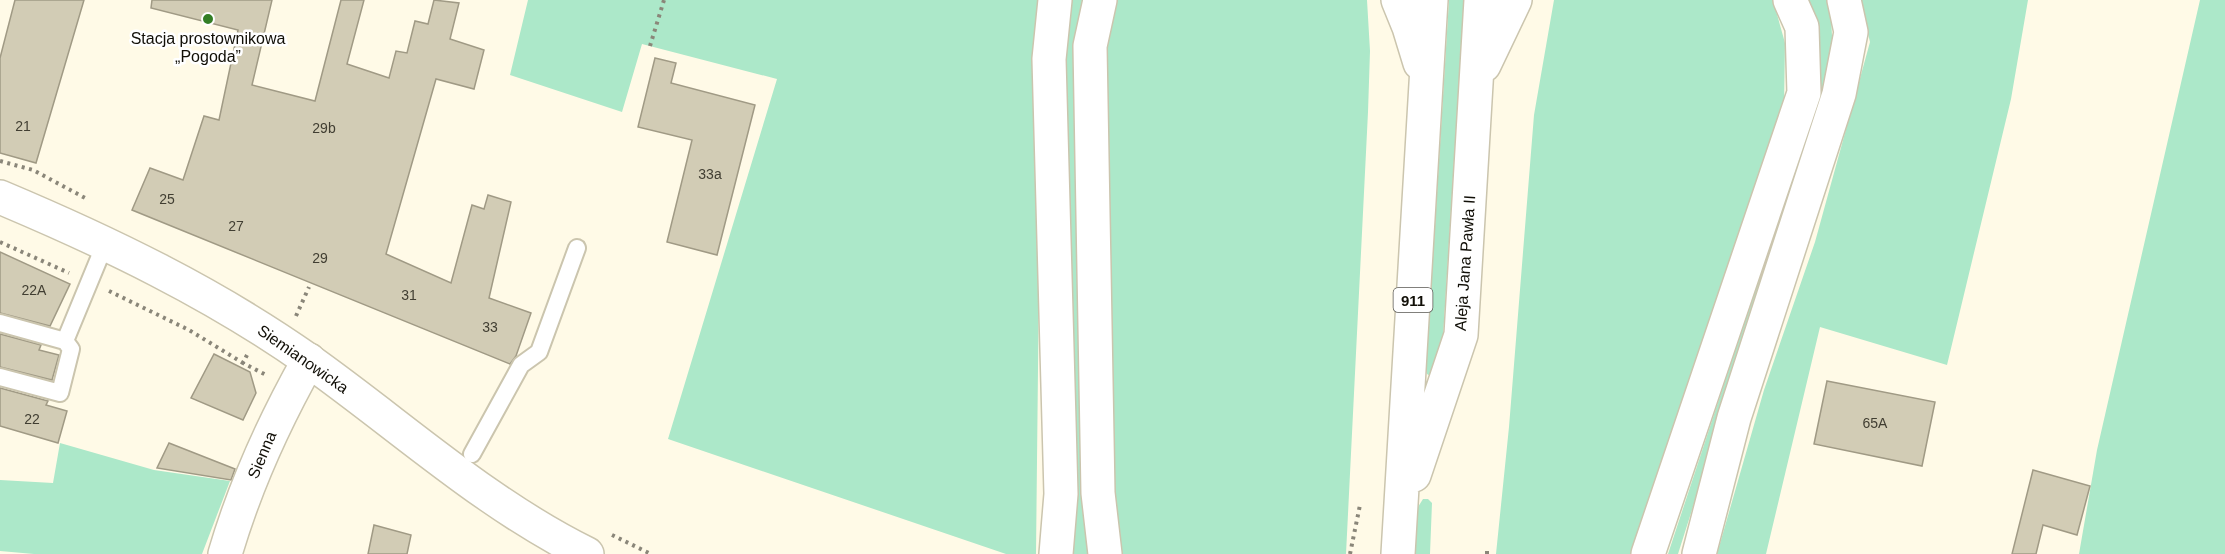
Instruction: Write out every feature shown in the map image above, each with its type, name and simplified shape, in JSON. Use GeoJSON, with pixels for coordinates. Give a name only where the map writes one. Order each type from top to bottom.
{"type":"FeatureCollection","features":[{"type":"Feature","properties":{"kind":"main road"},"geometry":{"type":"LineString","coordinates":[[1054,0],[1049,59],[1061,494],[1056,554]]}},
{"type":"Feature","properties":{"kind":"main road"},"geometry":{"type":"LineString","coordinates":[[1100,0],[1090,46],[1098,493],[1105,554]]}},
{"type":"Feature","properties":{"kind":"main road"},"geometry":{"type":"LineString","coordinates":[[1398,0],[1426,83]]}},
{"type":"Feature","properties":{"kind":"main road","name":"Aleja Jana Pawła II"},"geometry":{"type":"LineString","coordinates":[[1398,554],[1431,0]]}},
{"type":"Feature","properties":{"kind":"main road","name":"Aleja Jana Pawła II"},"geometry":{"type":"LineString","coordinates":[[1400,516],[1461,335],[1481,0]]}},
{"type":"Feature","properties":{"kind":"main road"},"geometry":{"type":"LineString","coordinates":[[1475,83],[1515,0]]}},
{"type":"Feature","properties":{"kind":"main road"},"geometry":{"type":"LineString","coordinates":[[1648,554],[1804,93],[1802,27],[1790,0]]}},
{"type":"Feature","properties":{"kind":"main road"},"geometry":{"type":"LineString","coordinates":[[1699,554],[1734,418],[1839,94],[1851,32],[1844,0]]}},
{"type":"Feature","properties":{"kind":"main road","name":"Siemianowicka"},"geometry":{"type":"LineString","coordinates":[[0,197],[105,244],[218,302],[278,326],[309,360],[488,496],[537,528],[587,554]]}},
{"type":"Feature","properties":{"kind":"main road","name":"Sienna"},"geometry":{"type":"LineString","coordinates":[[225,554],[238,510],[283,405],[309,360]]}},
{"type":"Feature","properties":{"kind":"lane"},"geometry":{"type":"LineString","coordinates":[[64,341],[105,244]]}},
{"type":"Feature","properties":{"kind":"lane"},"geometry":{"type":"LineString","coordinates":[[472,454],[521,365],[539,352],[577,248]]}},
{"type":"Feature","properties":{"kind":"lane"},"geometry":{"type":"LineString","coordinates":[[0,323],[64,341],[71,349],[60,393],[0,377]]}},
{"type":"Feature","properties":{"kind":"path"},"geometry":{"type":"LineString","coordinates":[[650,46],[664,0]]}},
{"type":"Feature","properties":{"kind":"path"},"geometry":{"type":"LineString","coordinates":[[0,242],[140,304],[271,378]]}},
{"type":"Feature","properties":{"kind":"path"},"geometry":{"type":"LineString","coordinates":[[243,363],[278,326],[309,286]]}},
{"type":"Feature","properties":{"kind":"path"},"geometry":{"type":"LineString","coordinates":[[1350,554],[1360,505]]}},
{"type":"Feature","properties":{"kind":"green space"},"geometry":{"type":"Polygon","coordinates":[[[528,0],[1042,0],[1036,554],[1006,554],[668,439],[777,79],[642,44],[622,112],[510,75],[528,0]]]}},
{"type":"Feature","properties":{"kind":"green space"},"geometry":{"type":"Polygon","coordinates":[[[1072,0],[1082,0],[1076,34],[1088,554],[1071,554],[1064,97],[1065,47],[1072,0]]]}},
{"type":"Feature","properties":{"kind":"green space"},"geometry":{"type":"Polygon","coordinates":[[[1115,0],[1367,0],[1370,51],[1368,112],[1346,554],[1116,554],[1105,43],[1115,0]]]}},
{"type":"Feature","properties":{"kind":"green space"},"geometry":{"type":"Polygon","coordinates":[[[1449,0],[1464,0],[1441,370],[1432,377],[1427,374],[1426,370],[1449,0]]]}},
{"type":"Feature","properties":{"kind":"green space"},"geometry":{"type":"Polygon","coordinates":[[[1554,0],[1773,0],[1785,43],[1784,107],[1639,554],[1496,554],[1509,427],[1534,115],[1554,0]]]}},
{"type":"Feature","properties":{"kind":"green space"},"geometry":{"type":"Polygon","coordinates":[[[1805,0],[1830,0],[1833,53],[1830,75],[1678,554],[1668,554],[1806,136],[1805,0]]]}},
{"type":"Feature","properties":{"kind":"green space"},"geometry":{"type":"Polygon","coordinates":[[[1860,0],[2028,0],[2011,99],[1947,365],[1820,327],[1766,554],[1717,554],[1764,390],[1815,242],[1870,42],[1860,0]]]}},
{"type":"Feature","properties":{"kind":"green space"},"geometry":{"type":"Polygon","coordinates":[[[2200,0],[2225,0],[2225,554],[2079,554],[2097,450],[2200,0]]]}},
{"type":"Feature","properties":{"kind":"green space"},"geometry":{"type":"Polygon","coordinates":[[[60,443],[154,470],[230,481],[202,554],[34,554],[0,551],[0,480],[53,483],[60,443]]]}},
{"type":"Feature","properties":{"kind":"green space"},"geometry":{"type":"Polygon","coordinates":[[[1423,499],[1428,499],[1432,503],[1430,554],[1415,554],[1418,507],[1423,499]]]}},
{"type":"Feature","properties":{"kind":"building"},"geometry":{"type":"Polygon","coordinates":[[[15,0],[84,0],[36,163],[0,153],[0,58],[15,0]]]}},
{"type":"Feature","properties":{"kind":"building"},"geometry":{"type":"Polygon","coordinates":[[[152,0],[272,0],[252,85],[315,101],[341,0],[364,0],[347,64],[389,78],[396,51],[407,53],[415,21],[428,24],[434,0],[459,3],[450,39],[484,50],[474,89],[436,79],[386,254],[451,283],[472,205],[484,209],[488,195],[511,202],[489,298],[531,313],[516,356],[510,364],[132,210],[150,168],[183,180],[204,116],[219,120],[238,30],[151,8],[152,0]]]}},
{"type":"Feature","properties":{"kind":"building"},"geometry":{"type":"Polygon","coordinates":[[[655,58],[676,63],[671,83],[755,105],[717,255],[667,242],[692,140],[638,127],[655,58]]]}},
{"type":"Feature","properties":{"kind":"building"},"geometry":{"type":"Polygon","coordinates":[[[0,252],[70,284],[50,326],[0,313],[0,252]]]}},
{"type":"Feature","properties":{"kind":"building"},"geometry":{"type":"Polygon","coordinates":[[[0,334],[41,345],[39,350],[59,355],[52,380],[0,367],[0,334]]]}},
{"type":"Feature","properties":{"kind":"building"},"geometry":{"type":"Polygon","coordinates":[[[214,354],[250,372],[256,393],[243,420],[191,398],[214,354]]]}},
{"type":"Feature","properties":{"kind":"building"},"geometry":{"type":"Polygon","coordinates":[[[1827,381],[1935,402],[1922,466],[1814,444],[1827,381]]]}},
{"type":"Feature","properties":{"kind":"building"},"geometry":{"type":"Polygon","coordinates":[[[0,388],[48,401],[46,405],[67,411],[58,443],[0,426],[0,388]]]}},
{"type":"Feature","properties":{"kind":"building"},"geometry":{"type":"Polygon","coordinates":[[[169,443],[235,469],[231,480],[157,468],[169,443]]]}},
{"type":"Feature","properties":{"kind":"building"},"geometry":{"type":"Polygon","coordinates":[[[2033,470],[2090,486],[2077,535],[2043,525],[2036,554],[2012,554],[2033,470]]]}},
{"type":"Feature","properties":{"kind":"building"},"geometry":{"type":"Polygon","coordinates":[[[374,525],[411,535],[407,554],[368,554],[374,525]]]}},
{"type":"Feature","properties":{"kind":"place","name":"Stacja prostownikowa „Pogoda”"},"geometry":{"type":"Point","coordinates":[208,19]}}]}
